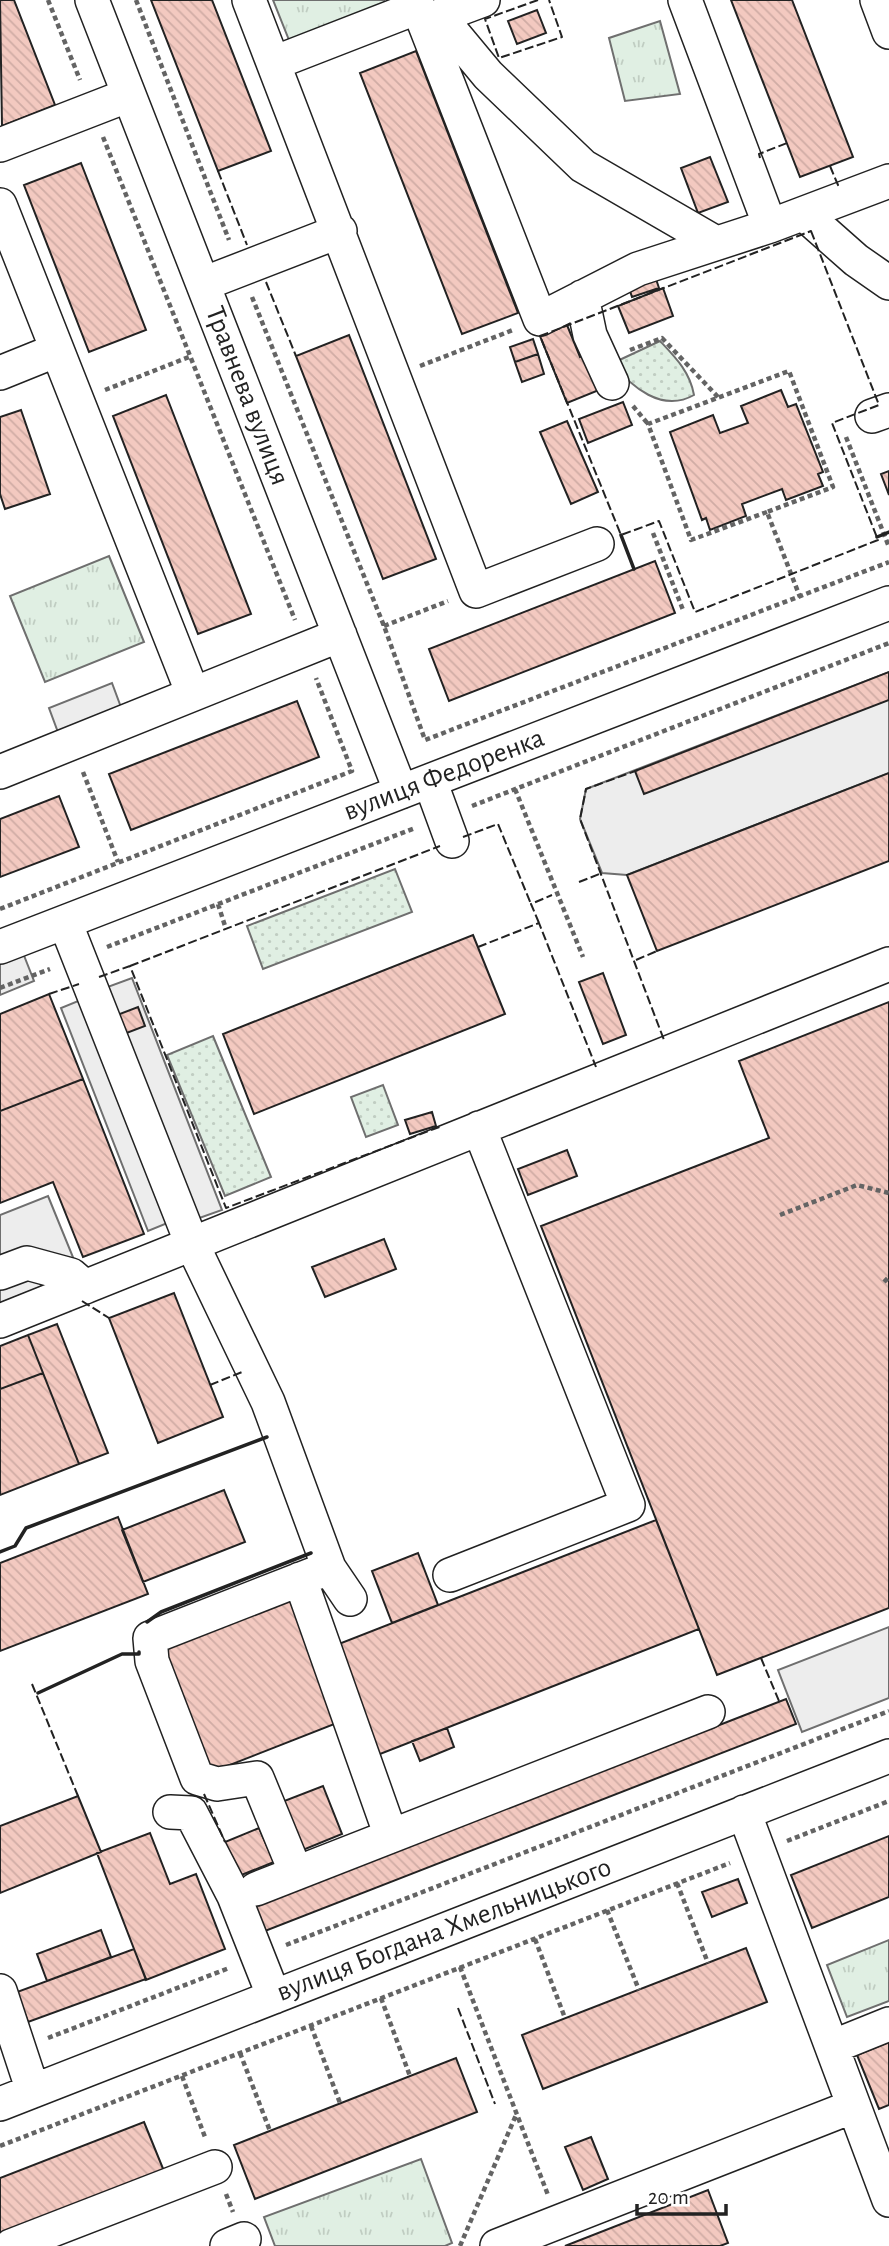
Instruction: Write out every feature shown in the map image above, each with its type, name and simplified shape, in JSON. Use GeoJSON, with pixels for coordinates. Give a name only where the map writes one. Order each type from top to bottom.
{"type":"FeatureCollection","features":[{"type":"Feature","properties":{"kind":"street","name":"Травнева вулиця"},"geometry":{"type":"LineString","coordinates":[[92,0],[340,635],[416,786],[452,841]]}},
{"type":"Feature","properties":{"kind":"street"},"geometry":{"type":"LineString","coordinates":[[249,0],[340,231],[476,591],[597,544]]}},
{"type":"Feature","properties":{"kind":"street"},"geometry":{"type":"LineString","coordinates":[[274,63],[424,11],[483,0]]}},
{"type":"Feature","properties":{"kind":"street"},"geometry":{"type":"LineString","coordinates":[[685,0],[770,226]]}},
{"type":"Feature","properties":{"kind":"street"},"geometry":{"type":"LineString","coordinates":[[424,11],[583,166],[716,243]]}},
{"type":"Feature","properties":{"kind":"street"},"geometry":{"type":"LineString","coordinates":[[424,11],[540,319],[638,269],[770,226],[889,181]]}},
{"type":"Feature","properties":{"kind":"street"},"geometry":{"type":"LineString","coordinates":[[0,145],[129,94]]}},
{"type":"Feature","properties":{"kind":"street"},"geometry":{"type":"LineString","coordinates":[[0,205],[193,694]]}},
{"type":"Feature","properties":{"kind":"street"},"geometry":{"type":"LineString","coordinates":[[804,214],[856,260],[889,283]]}},
{"type":"Feature","properties":{"kind":"street"},"geometry":{"type":"LineString","coordinates":[[203,284],[340,231]]}},
{"type":"Feature","properties":{"kind":"street"},"geometry":{"type":"LineString","coordinates":[[582,297],[590,335],[608,371]]}},
{"type":"Feature","properties":{"kind":"street"},"geometry":{"type":"LineString","coordinates":[[0,373],[57,350]]}},
{"type":"Feature","properties":{"kind":"street","name":"вулиця Федоренка"},"geometry":{"type":"LineString","coordinates":[[0,947],[889,603]]}},
{"type":"Feature","properties":{"kind":"street"},"geometry":{"type":"LineString","coordinates":[[0,772],[340,635]]}},
{"type":"Feature","properties":{"kind":"street"},"geometry":{"type":"LineString","coordinates":[[65,922],[192,1244],[268,1402],[314,1574],[391,1836]]}},
{"type":"Feature","properties":{"kind":"street"},"geometry":{"type":"LineString","coordinates":[[0,1321],[889,964]]}},
{"type":"Feature","properties":{"kind":"street"},"geometry":{"type":"LineString","coordinates":[[450,1575],[628,1505],[479,1128]]}},
{"type":"Feature","properties":{"kind":"street"},"geometry":{"type":"LineString","coordinates":[[0,1273],[27,1263],[71,1275],[85,1287]]}},
{"type":"Feature","properties":{"kind":"street"},"geometry":{"type":"LineString","coordinates":[[314,1574],[350,1599]]}},
{"type":"Feature","properties":{"kind":"street"},"geometry":{"type":"LineString","coordinates":[[296,1873],[257,1778],[217,1784],[197,1778],[152,1661],[150,1638],[314,1574]]}},
{"type":"Feature","properties":{"kind":"street"},"geometry":{"type":"LineString","coordinates":[[256,1889],[708,1712]]}},
{"type":"Feature","properties":{"kind":"street","name":"вулиця Богдана Хмельницького"},"geometry":{"type":"LineString","coordinates":[[0,2104],[889,1756]]}},
{"type":"Feature","properties":{"kind":"street"},"geometry":{"type":"LineString","coordinates":[[170,1812],[191,1813],[234,1896],[274,1997]]}},
{"type":"Feature","properties":{"kind":"street"},"geometry":{"type":"LineString","coordinates":[[744,1812],[887,2191]]}},
{"type":"Feature","properties":{"kind":"street"},"geometry":{"type":"LineString","coordinates":[[0,1992],[15,2029],[18,2050],[33,2091]]}},
{"type":"Feature","properties":{"kind":"street"},"geometry":{"type":"LineString","coordinates":[[832,2047],[889,2024]]}},
{"type":"Feature","properties":{"kind":"street"},"geometry":{"type":"LineString","coordinates":[[497,2246],[854,2106]]}},
{"type":"Feature","properties":{"kind":"street"},"geometry":{"type":"LineString","coordinates":[[10,2246],[215,2167]]}},
{"type":"Feature","properties":{"kind":"path"},"geometry":{"type":"LineString","coordinates":[[0,909],[352,771],[48,0]]}},
{"type":"Feature","properties":{"kind":"path"},"geometry":{"type":"LineString","coordinates":[[394,376],[540,319]]}},
{"type":"Feature","properties":{"kind":"path"},"geometry":{"type":"LineString","coordinates":[[608,371],[662,338],[718,397]]}},
{"type":"Feature","properties":{"kind":"path"},"geometry":{"type":"LineString","coordinates":[[77,401],[189,357]]}},
{"type":"Feature","properties":{"kind":"path"},"geometry":{"type":"LineString","coordinates":[[789,371],[833,487],[767,512],[691,540],[648,424],[789,371]]}},
{"type":"Feature","properties":{"kind":"path"},"geometry":{"type":"LineString","coordinates":[[881,413],[843,427],[889,547]]}},
{"type":"Feature","properties":{"kind":"path"},"geometry":{"type":"LineString","coordinates":[[767,512],[800,597]]}},
{"type":"Feature","properties":{"kind":"path"},"geometry":{"type":"LineString","coordinates":[[653,533],[683,610]]}},
{"type":"Feature","properties":{"kind":"path"},"geometry":{"type":"LineString","coordinates":[[384,626],[476,591]]}},
{"type":"Feature","properties":{"kind":"path"},"geometry":{"type":"LineString","coordinates":[[72,743],[118,862]]}},
{"type":"Feature","properties":{"kind":"path"},"geometry":{"type":"LineString","coordinates":[[514,789],[583,957]]}},
{"type":"Feature","properties":{"kind":"path"},"geometry":{"type":"LineString","coordinates":[[218,904],[226,929]]}},
{"type":"Feature","properties":{"kind":"path"},"geometry":{"type":"LineString","coordinates":[[0,988],[59,965]]}},
{"type":"Feature","properties":{"kind":"path"},"geometry":{"type":"LineString","coordinates":[[780,1215],[857,1185],[889,1193]]}},
{"type":"Feature","properties":{"kind":"path"},"geometry":{"type":"LineString","coordinates":[[884,1282],[889,1277]]}},
{"type":"Feature","properties":{"kind":"path"},"geometry":{"type":"LineString","coordinates":[[18,2050],[889,1712]]}},
{"type":"Feature","properties":{"kind":"path"},"geometry":{"type":"LineString","coordinates":[[0,2146],[889,1801]]}},
{"type":"Feature","properties":{"kind":"path"},"geometry":{"type":"LineString","coordinates":[[677,1884],[709,1963]]}},
{"type":"Feature","properties":{"kind":"path"},"geometry":{"type":"LineString","coordinates":[[607,1910],[639,1990]]}},
{"type":"Feature","properties":{"kind":"path"},"geometry":{"type":"LineString","coordinates":[[534,1938],[565,2018]]}},
{"type":"Feature","properties":{"kind":"path"},"geometry":{"type":"LineString","coordinates":[[460,1967],[559,2222]]}},
{"type":"Feature","properties":{"kind":"path"},"geometry":{"type":"LineString","coordinates":[[381,1998],[410,2076]]}},
{"type":"Feature","properties":{"kind":"path"},"geometry":{"type":"LineString","coordinates":[[310,2025],[340,2103]]}},
{"type":"Feature","properties":{"kind":"path"},"geometry":{"type":"LineString","coordinates":[[240,2053],[270,2131]]}},
{"type":"Feature","properties":{"kind":"path"},"geometry":{"type":"LineString","coordinates":[[460,2246],[517,2114]]}},
{"type":"Feature","properties":{"kind":"green space"},"geometry":{"type":"Polygon","coordinates":[[[273,0],[384,0],[385,4],[289,40],[273,0]]]}},
{"type":"Feature","properties":{"kind":"green space"},"geometry":{"type":"Polygon","coordinates":[[[660,21],[680,94],[625,101],[609,38],[660,21]]]}},
{"type":"Feature","properties":{"kind":"green space"},"geometry":{"type":"Polygon","coordinates":[[[660,341],[686,372],[694,395],[670,401],[648,395],[629,381],[613,363],[660,341]]]}},
{"type":"Feature","properties":{"kind":"green space"},"geometry":{"type":"Polygon","coordinates":[[[109,556],[144,642],[45,682],[10,596],[109,556]]]}},
{"type":"Feature","properties":{"kind":"green space"},"geometry":{"type":"Polygon","coordinates":[[[395,869],[412,912],[263,969],[247,926],[395,869]]]}},
{"type":"Feature","properties":{"kind":"green space"},"geometry":{"type":"Polygon","coordinates":[[[213,1036],[271,1177],[225,1196],[167,1055],[213,1036]]]}},
{"type":"Feature","properties":{"kind":"green space"},"geometry":{"type":"Polygon","coordinates":[[[383,1085],[398,1125],[366,1137],[351,1097],[383,1085]]]}},
{"type":"Feature","properties":{"kind":"green space"},"geometry":{"type":"Polygon","coordinates":[[[889,1940],[889,2001],[847,2017],[827,1965],[889,1940]]]}},
{"type":"Feature","properties":{"kind":"green space"},"geometry":{"type":"Polygon","coordinates":[[[421,2159],[452,2243],[445,2246],[275,2246],[264,2217],[421,2159]]]}},
{"type":"Feature","properties":{"kind":"shaded area"},"geometry":{"type":"Polygon","coordinates":[[[889,672],[889,773],[627,875],[602,873],[580,819],[586,789],[889,672]]]}},
{"type":"Feature","properties":{"kind":"shaded area"},"geometry":{"type":"Polygon","coordinates":[[[112,683],[122,710],[59,735],[49,708],[112,683]]]}},
{"type":"Feature","properties":{"kind":"shaded area"},"geometry":{"type":"Polygon","coordinates":[[[23,953],[34,981],[0,995],[0,962],[23,953]]]}},
{"type":"Feature","properties":{"kind":"shaded area"},"geometry":{"type":"Polygon","coordinates":[[[132,978],[222,1210],[191,1221],[102,989],[132,978]]]}},
{"type":"Feature","properties":{"kind":"shaded area"},"geometry":{"type":"Polygon","coordinates":[[[83,999],[170,1222],[148,1231],[61,1008],[83,999]]]}},
{"type":"Feature","properties":{"kind":"shaded area"},"geometry":{"type":"Polygon","coordinates":[[[48,1196],[79,1272],[0,1303],[0,1215],[48,1196]]]}},
{"type":"Feature","properties":{"kind":"shaded area"},"geometry":{"type":"Polygon","coordinates":[[[889,1627],[889,1698],[802,1732],[778,1670],[889,1627]]]}},
{"type":"Feature","properties":{"kind":"building"},"geometry":{"type":"Polygon","coordinates":[[[0,0],[14,0],[55,105],[2,126],[0,0]]]}},
{"type":"Feature","properties":{"kind":"building"},"geometry":{"type":"Polygon","coordinates":[[[151,0],[212,0],[271,151],[218,171],[151,0]]]}},
{"type":"Feature","properties":{"kind":"building"},"geometry":{"type":"Polygon","coordinates":[[[731,0],[792,0],[853,157],[800,177],[731,0]]]}},
{"type":"Feature","properties":{"kind":"building"},"geometry":{"type":"Polygon","coordinates":[[[537,10],[546,33],[517,44],[508,21],[537,10]]]}},
{"type":"Feature","properties":{"kind":"building"},"geometry":{"type":"Polygon","coordinates":[[[416,51],[518,313],[462,334],[360,73],[416,51]]]}},
{"type":"Feature","properties":{"kind":"building"},"geometry":{"type":"Polygon","coordinates":[[[710,157],[728,202],[698,213],[681,168],[710,157]]]}},
{"type":"Feature","properties":{"kind":"building"},"geometry":{"type":"Polygon","coordinates":[[[81,163],[146,330],[89,352],[24,185],[81,163]]]}},
{"type":"Feature","properties":{"kind":"building"},"geometry":{"type":"Polygon","coordinates":[[[654,273],[659,288],[632,297],[627,282],[654,273]]]}},
{"type":"Feature","properties":{"kind":"building"},"geometry":{"type":"Polygon","coordinates":[[[663,288],[673,316],[629,333],[618,306],[663,288]]]}},
{"type":"Feature","properties":{"kind":"building"},"geometry":{"type":"Polygon","coordinates":[[[567,325],[580,357],[590,353],[604,388],[567,403],[540,336],[567,325]]]}},
{"type":"Feature","properties":{"kind":"building"},"geometry":{"type":"Polygon","coordinates":[[[349,335],[436,559],[383,579],[296,356],[349,335]]]}},
{"type":"Feature","properties":{"kind":"building"},"geometry":{"type":"Polygon","coordinates":[[[533,339],[538,354],[515,362],[510,347],[533,339]]]}},
{"type":"Feature","properties":{"kind":"building"},"geometry":{"type":"Polygon","coordinates":[[[538,354],[544,374],[522,382],[515,362],[538,354]]]}},
{"type":"Feature","properties":{"kind":"building"},"geometry":{"type":"Polygon","coordinates":[[[781,390],[788,407],[796,404],[823,472],[818,474],[823,486],[786,500],[782,489],[742,504],[746,516],[710,530],[706,518],[702,520],[670,432],[713,415],[720,433],[748,423],[741,406],[781,390]]]}},
{"type":"Feature","properties":{"kind":"building"},"geometry":{"type":"Polygon","coordinates":[[[166,395],[251,614],[198,634],[113,416],[166,395]]]}},
{"type":"Feature","properties":{"kind":"building"},"geometry":{"type":"Polygon","coordinates":[[[623,402],[632,425],[588,443],[579,419],[623,402]]]}},
{"type":"Feature","properties":{"kind":"building"},"geometry":{"type":"Polygon","coordinates":[[[21,410],[50,494],[5,509],[0,494],[0,417],[21,410]]]}},
{"type":"Feature","properties":{"kind":"building"},"geometry":{"type":"Polygon","coordinates":[[[567,421],[598,492],[571,504],[540,432],[567,421]]]}},
{"type":"Feature","properties":{"kind":"building"},"geometry":{"type":"Polygon","coordinates":[[[889,471],[889,495],[881,474],[889,471]]]}},
{"type":"Feature","properties":{"kind":"building"},"geometry":{"type":"Polygon","coordinates":[[[655,561],[675,613],[449,701],[429,649],[655,561]]]}},
{"type":"Feature","properties":{"kind":"building"},"geometry":{"type":"Polygon","coordinates":[[[889,672],[889,700],[644,794],[635,771],[889,672]]]}},
{"type":"Feature","properties":{"kind":"building"},"geometry":{"type":"Polygon","coordinates":[[[297,701],[319,757],[131,830],[109,774],[297,701]]]}},
{"type":"Feature","properties":{"kind":"building"},"geometry":{"type":"Polygon","coordinates":[[[889,773],[889,861],[657,951],[627,875],[889,773]]]}},
{"type":"Feature","properties":{"kind":"building"},"geometry":{"type":"Polygon","coordinates":[[[59,796],[79,847],[0,877],[0,819],[59,796]]]}},
{"type":"Feature","properties":{"kind":"building"},"geometry":{"type":"Polygon","coordinates":[[[473,935],[505,1014],[254,1114],[223,1034],[473,935]]]}},
{"type":"Feature","properties":{"kind":"building"},"geometry":{"type":"Polygon","coordinates":[[[603,973],[626,1035],[603,1044],[579,982],[603,973]]]}},
{"type":"Feature","properties":{"kind":"building"},"geometry":{"type":"Polygon","coordinates":[[[49,994],[83,1079],[0,1111],[0,1014],[49,994]]]}},
{"type":"Feature","properties":{"kind":"building"},"geometry":{"type":"Polygon","coordinates":[[[889,1002],[889,1608],[717,1675],[541,1226],[769,1138],[739,1061],[889,1002]]]}},
{"type":"Feature","properties":{"kind":"building"},"geometry":{"type":"Polygon","coordinates":[[[138,1007],[145,1026],[124,1034],[117,1015],[138,1007]]]}},
{"type":"Feature","properties":{"kind":"building"},"geometry":{"type":"Polygon","coordinates":[[[83,1079],[144,1234],[83,1257],[53,1182],[0,1203],[0,1111],[83,1079]]]}},
{"type":"Feature","properties":{"kind":"building"},"geometry":{"type":"Polygon","coordinates":[[[432,1112],[436,1126],[410,1134],[405,1120],[432,1112]]]}},
{"type":"Feature","properties":{"kind":"building"},"geometry":{"type":"Polygon","coordinates":[[[567,1150],[577,1176],[528,1195],[518,1169],[567,1150]]]}},
{"type":"Feature","properties":{"kind":"building"},"geometry":{"type":"Polygon","coordinates":[[[384,1239],[396,1269],[325,1297],[312,1267],[384,1239]]]}},
{"type":"Feature","properties":{"kind":"building"},"geometry":{"type":"Polygon","coordinates":[[[174,1293],[223,1417],[158,1443],[109,1318],[174,1293]]]}},
{"type":"Feature","properties":{"kind":"building"},"geometry":{"type":"Polygon","coordinates":[[[57,1324],[108,1453],[79,1464],[28,1335],[57,1324]]]}},
{"type":"Feature","properties":{"kind":"building"},"geometry":{"type":"Polygon","coordinates":[[[28,1335],[43,1373],[0,1389],[0,1346],[28,1335]]]}},
{"type":"Feature","properties":{"kind":"building"},"geometry":{"type":"Polygon","coordinates":[[[43,1373],[79,1464],[0,1495],[0,1389],[43,1373]]]}},
{"type":"Feature","properties":{"kind":"building"},"geometry":{"type":"Polygon","coordinates":[[[224,1490],[245,1542],[143,1582],[122,1530],[224,1490]]]}},
{"type":"Feature","properties":{"kind":"building"},"geometry":{"type":"Polygon","coordinates":[[[118,1517],[148,1594],[0,1651],[0,1563],[118,1517]]]}},
{"type":"Feature","properties":{"kind":"building"},"geometry":{"type":"Polygon","coordinates":[[[656,1520],[699,1629],[375,1756],[331,1647],[656,1520]]]}},
{"type":"Feature","properties":{"kind":"building"},"geometry":{"type":"Polygon","coordinates":[[[418,1553],[438,1605],[392,1623],[372,1571],[418,1553]]]}},
{"type":"Feature","properties":{"kind":"building"},"geometry":{"type":"Polygon","coordinates":[[[289,1598],[337,1723],[212,1772],[163,1647],[289,1598]]]}},
{"type":"Feature","properties":{"kind":"building"},"geometry":{"type":"Polygon","coordinates":[[[786,1699],[796,1724],[265,1931],[255,1906],[786,1699]]]}},
{"type":"Feature","properties":{"kind":"building"},"geometry":{"type":"Polygon","coordinates":[[[447,1728],[454,1747],[420,1761],[412,1741],[447,1728]]]}},
{"type":"Feature","properties":{"kind":"building"},"geometry":{"type":"Polygon","coordinates":[[[323,1786],[342,1834],[298,1852],[279,1803],[323,1786]]]}},
{"type":"Feature","properties":{"kind":"building"},"geometry":{"type":"Polygon","coordinates":[[[78,1796],[101,1852],[0,1893],[0,1826],[78,1796]]]}},
{"type":"Feature","properties":{"kind":"building"},"geometry":{"type":"Polygon","coordinates":[[[259,1828],[274,1862],[239,1876],[225,1842],[259,1828]]]}},
{"type":"Feature","properties":{"kind":"building"},"geometry":{"type":"Polygon","coordinates":[[[150,1833],[170,1884],[196,1874],[225,1949],[146,1980],[97,1853],[150,1833]]]}},
{"type":"Feature","properties":{"kind":"building"},"geometry":{"type":"Polygon","coordinates":[[[889,1836],[889,1897],[812,1928],[791,1875],[889,1836]]]}},
{"type":"Feature","properties":{"kind":"building"},"geometry":{"type":"Polygon","coordinates":[[[738,1879],[747,1903],[712,1917],[702,1892],[738,1879]]]}},
{"type":"Feature","properties":{"kind":"building"},"geometry":{"type":"Polygon","coordinates":[[[101,1930],[111,1957],[47,1981],[37,1954],[101,1930]]]}},
{"type":"Feature","properties":{"kind":"building"},"geometry":{"type":"Polygon","coordinates":[[[746,1948],[767,2002],[543,2089],[522,2035],[746,1948]]]}},
{"type":"Feature","properties":{"kind":"building"},"geometry":{"type":"Polygon","coordinates":[[[134,1949],[146,1979],[28,2022],[17,1992],[134,1949]]]}},
{"type":"Feature","properties":{"kind":"building"},"geometry":{"type":"Polygon","coordinates":[[[889,2042],[889,2105],[879,2109],[857,2055],[889,2042]]]}},
{"type":"Feature","properties":{"kind":"building"},"geometry":{"type":"Polygon","coordinates":[[[456,2058],[477,2112],[255,2199],[234,2145],[456,2058]]]}},
{"type":"Feature","properties":{"kind":"building"},"geometry":{"type":"Polygon","coordinates":[[[144,2122],[166,2176],[0,2241],[0,2178],[144,2122]]]}},
{"type":"Feature","properties":{"kind":"building"},"geometry":{"type":"Polygon","coordinates":[[[591,2137],[608,2179],[583,2190],[565,2147],[591,2137]]]}},
{"type":"Feature","properties":{"kind":"building"},"geometry":{"type":"Polygon","coordinates":[[[708,2190],[728,2243],[720,2246],[565,2246],[708,2190]]]}},
{"type":"Feature","properties":{"kind":"fence"},"geometry":{"type":"LineString","coordinates":[[538,0],[485,19],[499,58],[562,37],[549,0]]}},
{"type":"Feature","properties":{"kind":"fence"},"geometry":{"type":"LineString","coordinates":[[760,158],[759,154],[787,143]]}},
{"type":"Feature","properties":{"kind":"fence"},"geometry":{"type":"LineString","coordinates":[[830,166],[838,185],[834,186]]}},
{"type":"Feature","properties":{"kind":"fence"},"geometry":{"type":"LineString","coordinates":[[218,171],[247,245]]}},
{"type":"Feature","properties":{"kind":"fence"},"geometry":{"type":"LineString","coordinates":[[811,231],[879,405],[832,423],[878,540],[695,612],[659,521],[621,535],[540,336],[811,231]]}},
{"type":"Feature","properties":{"kind":"fence"},"geometry":{"type":"LineString","coordinates":[[266,282],[296,356]]}},
{"type":"Feature","properties":{"kind":"fence"},"geometry":{"type":"LineString","coordinates":[[638,770],[586,789],[580,819],[664,1040]]}},
{"type":"Feature","properties":{"kind":"fence"},"geometry":{"type":"LineString","coordinates":[[463,837],[498,824],[531,904]]}},
{"type":"Feature","properties":{"kind":"fence"},"geometry":{"type":"LineString","coordinates":[[130,966],[440,846]]}},
{"type":"Feature","properties":{"kind":"fence"},"geometry":{"type":"LineString","coordinates":[[579,882],[602,873]]}},
{"type":"Feature","properties":{"kind":"fence"},"geometry":{"type":"LineString","coordinates":[[539,923],[531,904],[552,895]]}},
{"type":"Feature","properties":{"kind":"fence"},"geometry":{"type":"LineString","coordinates":[[478,947],[539,923],[596,1067]]}},
{"type":"Feature","properties":{"kind":"fence"},"geometry":{"type":"LineString","coordinates":[[636,960],[657,951]]}},
{"type":"Feature","properties":{"kind":"fence"},"geometry":{"type":"LineString","coordinates":[[99,977],[130,966],[226,1208],[442,1126]]}},
{"type":"Feature","properties":{"kind":"fence"},"geometry":{"type":"LineString","coordinates":[[49,994],[79,984]]}},
{"type":"Feature","properties":{"kind":"fence"},"geometry":{"type":"LineString","coordinates":[[82,1301],[109,1318]]}},
{"type":"Feature","properties":{"kind":"fence"},"geometry":{"type":"LineString","coordinates":[[210,1385],[242,1372]]}},
{"type":"Feature","properties":{"kind":"fence"},"geometry":{"type":"LineString","coordinates":[[761,1658],[779,1701]]}},
{"type":"Feature","properties":{"kind":"fence"},"geometry":{"type":"LineString","coordinates":[[32,1684],[78,1796]]}},
{"type":"Feature","properties":{"kind":"fence"},"geometry":{"type":"LineString","coordinates":[[204,1794],[225,1842]]}},
{"type":"Feature","properties":{"kind":"fence"},"geometry":{"type":"LineString","coordinates":[[458,2008],[495,2104]]}},
{"type":"Feature","properties":{"kind":"wall"},"geometry":{"type":"LineString","coordinates":[[877,537],[889,532]]}},
{"type":"Feature","properties":{"kind":"wall"},"geometry":{"type":"LineString","coordinates":[[621,535],[634,569]]}},
{"type":"Feature","properties":{"kind":"wall"},"geometry":{"type":"LineString","coordinates":[[0,1552],[15,1546],[26,1528],[267,1437]]}},
{"type":"Feature","properties":{"kind":"wall"},"geometry":{"type":"LineString","coordinates":[[147,1622],[161,1612],[311,1553]]}},
{"type":"Feature","properties":{"kind":"wall"},"geometry":{"type":"LineString","coordinates":[[38,1693],[122,1654],[139,1652]]}}]}
